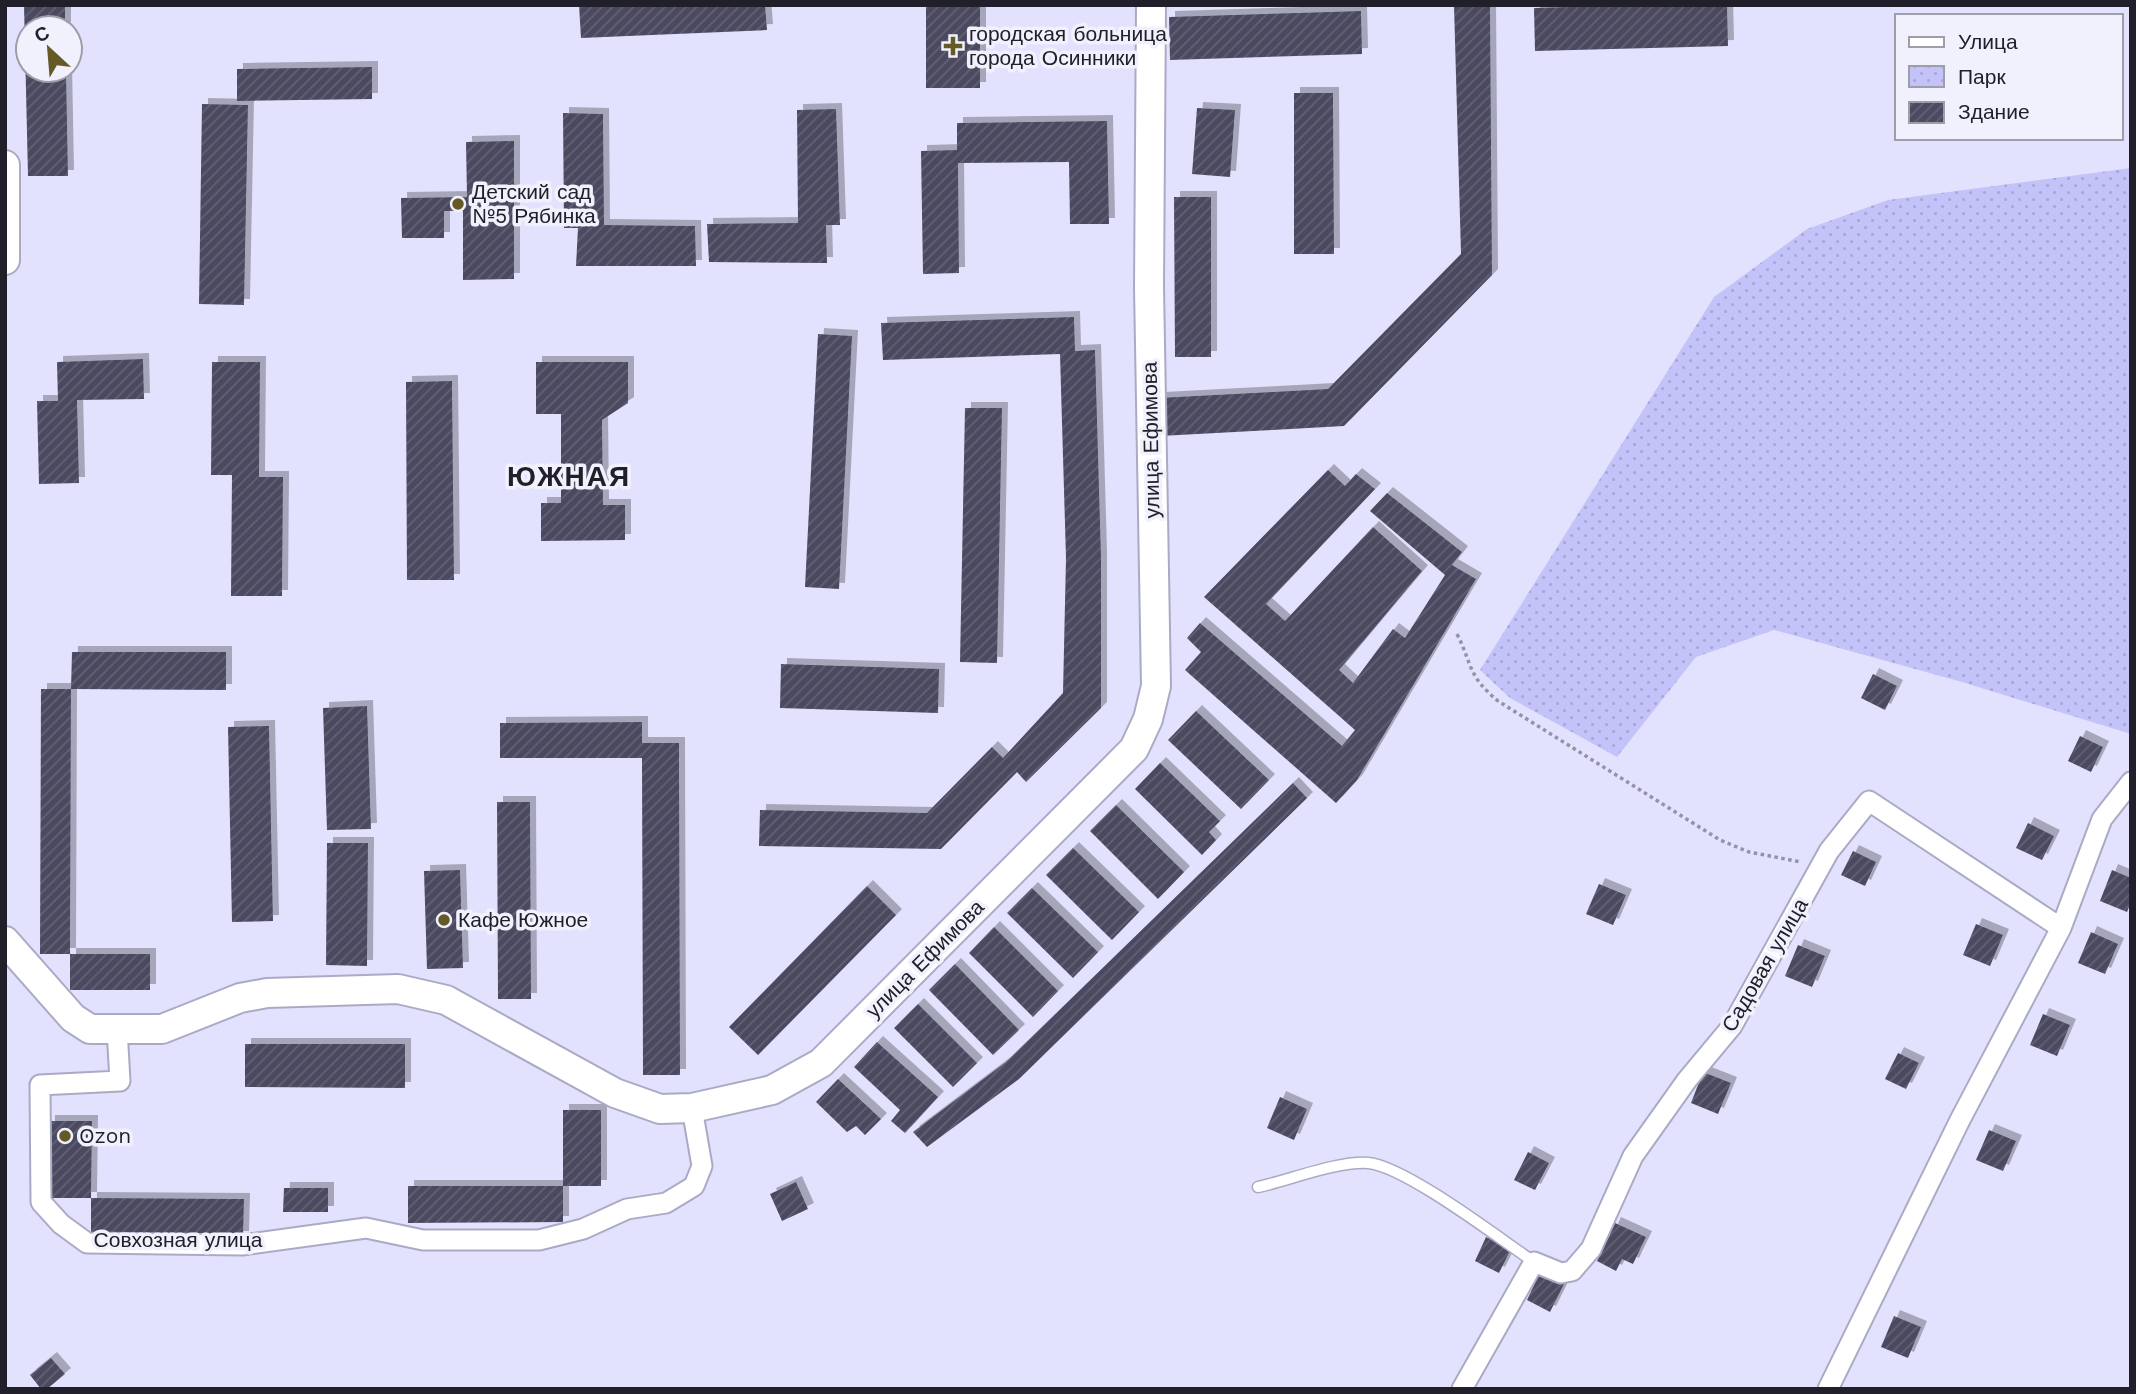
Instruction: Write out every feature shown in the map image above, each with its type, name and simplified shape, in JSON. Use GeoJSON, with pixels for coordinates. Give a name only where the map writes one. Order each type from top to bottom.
{"type":"FeatureCollection","features":[{"type":"Feature","properties":{"kind":"street","name":"улица Ефимова"},"geometry":{"type":"LineString","coordinates":[[5,942],[73,1018],[90,1029],[162,1029],[240,998],[267,993],[398,989],[446,1000],[615,1093],[660,1109],[692,1108],[772,1090],[821,1063],[1134,749],[1148,719],[1156,686],[1149,287],[1152,5]]}},
{"type":"Feature","properties":{"kind":"street"},"geometry":{"type":"LineString","coordinates":[[5,165],[5,260]]}},
{"type":"Feature","properties":{"kind":"street"},"geometry":{"type":"LineString","coordinates":[[1828,1389],[1960,1120],[2061,929],[2102,819],[2131,782]]}},
{"type":"Feature","properties":{"kind":"street","name":"Садовая улица"},"geometry":{"type":"LineString","coordinates":[[1534,1262],[1561,1273],[1572,1270],[1591,1249],[1633,1156],[1688,1080],[1732,1026],[1829,851],[1869,802],[2061,929]]}},
{"type":"Feature","properties":{"kind":"street","name":"Совхозная улица"},"geometry":{"type":"LineString","coordinates":[[117,1029],[120,1081],[40,1085],[41,1202],[61,1224],[87,1242],[242,1245],[366,1228],[423,1240],[550,1237],[583,1229],[626,1209],[667,1203],[694,1186],[702,1166],[692,1108]]}},
{"type":"Feature","properties":{"kind":"street"},"geometry":{"type":"LineString","coordinates":[[1462,1389],[1534,1262]]}},
{"type":"Feature","properties":{"kind":"lane"},"geometry":{"type":"LineString","coordinates":[[1258,1187],[1336,1167],[1369,1163],[1398,1174],[1439,1198],[1534,1262]]}},
{"type":"Feature","properties":{"kind":"path"},"geometry":{"type":"LineString","coordinates":[[1457,634],[1464,648],[1468,669],[1477,684],[1498,701],[1720,840],[1749,852],[1821,866]]}},
{"type":"Feature","properties":{"kind":"green space"},"geometry":{"type":"Polygon","coordinates":[[[2131,168],[2131,734],[1962,682],[1774,630],[1696,657],[1617,757],[1510,698],[1480,670],[1714,297],[1807,229],[1888,200],[2131,168]]]}},
{"type":"Feature","properties":{"kind":"building"},"geometry":{"type":"Polygon","coordinates":[[[24,5],[65,5],[65,14],[24,14],[24,5]]]}},
{"type":"Feature","properties":{"kind":"building"},"geometry":{"type":"Polygon","coordinates":[[[579,5],[765,5],[767,30],[581,38],[579,5]]]}},
{"type":"Feature","properties":{"kind":"building","name":"городская больница города Осинники"},"geometry":{"type":"Polygon","coordinates":[[[926,5],[980,5],[980,88],[926,88],[926,5]]]}},
{"type":"Feature","properties":{"kind":"building"},"geometry":{"type":"Polygon","coordinates":[[[1454,5],[1490,5],[1492,275],[1344,426],[1160,436],[1158,398],[1328,389],[1461,254],[1454,5]]]}},
{"type":"Feature","properties":{"kind":"building"},"geometry":{"type":"Polygon","coordinates":[[[1727,5],[1728,46],[1535,51],[1534,8],[1727,5]]]}},
{"type":"Feature","properties":{"kind":"building"},"geometry":{"type":"Polygon","coordinates":[[[1361,11],[1362,54],[1170,60],[1169,17],[1361,11]]]}},
{"type":"Feature","properties":{"kind":"building"},"geometry":{"type":"Polygon","coordinates":[[[372,67],[372,99],[237,101],[237,69],[372,67]]]}},
{"type":"Feature","properties":{"kind":"building"},"geometry":{"type":"Polygon","coordinates":[[[26,84],[66,84],[68,176],[28,176],[26,84]]]}},
{"type":"Feature","properties":{"kind":"building"},"geometry":{"type":"Polygon","coordinates":[[[1294,93],[1333,93],[1334,254],[1294,254],[1294,93]]]}},
{"type":"Feature","properties":{"kind":"building"},"geometry":{"type":"Polygon","coordinates":[[[202,104],[248,105],[244,305],[199,304],[202,104]]]}},
{"type":"Feature","properties":{"kind":"building"},"geometry":{"type":"Polygon","coordinates":[[[1197,108],[1235,110],[1230,177],[1192,174],[1197,108]]]}},
{"type":"Feature","properties":{"kind":"building"},"geometry":{"type":"Polygon","coordinates":[[[836,109],[840,225],[826,225],[827,263],[709,262],[707,224],[798,223],[797,110],[836,109]]]}},
{"type":"Feature","properties":{"kind":"building"},"geometry":{"type":"Polygon","coordinates":[[[563,113],[603,114],[604,225],[695,226],[696,266],[576,266],[578,228],[564,228],[563,113]]]}},
{"type":"Feature","properties":{"kind":"building"},"geometry":{"type":"Polygon","coordinates":[[[1107,121],[1109,224],[1070,224],[1069,162],[958,163],[959,273],[923,274],[921,151],[957,150],[957,123],[1107,121]]]}},
{"type":"Feature","properties":{"kind":"building","name":"Детский сад №5 Рябинка"},"geometry":{"type":"Polygon","coordinates":[[[514,141],[514,279],[463,280],[463,211],[444,211],[444,238],[402,238],[401,198],[467,197],[466,142],[514,141]]]}},
{"type":"Feature","properties":{"kind":"building"},"geometry":{"type":"Polygon","coordinates":[[[1174,197],[1211,197],[1211,357],[1175,357],[1174,197]]]}},
{"type":"Feature","properties":{"kind":"building"},"geometry":{"type":"Polygon","coordinates":[[[1074,317],[1075,351],[1095,350],[1101,557],[1101,708],[1026,782],[1017,772],[941,849],[759,846],[760,810],[927,813],[992,747],[1003,758],[1063,693],[1066,558],[1060,354],[883,360],[881,323],[1074,317]]]}},
{"type":"Feature","properties":{"kind":"building"},"geometry":{"type":"Polygon","coordinates":[[[818,334],[852,336],[839,589],[805,587],[818,334]]]}},
{"type":"Feature","properties":{"kind":"building"},"geometry":{"type":"Polygon","coordinates":[[[143,359],[144,399],[77,400],[79,483],[39,484],[37,401],[58,401],[57,362],[143,359]]]}},
{"type":"Feature","properties":{"kind":"building"},"geometry":{"type":"Polygon","coordinates":[[[212,362],[260,362],[259,477],[283,477],[282,596],[231,596],[232,475],[211,475],[212,362]]]}},
{"type":"Feature","properties":{"kind":"building"},"geometry":{"type":"Polygon","coordinates":[[[536,362],[628,362],[628,403],[602,420],[603,505],[625,505],[625,540],[541,541],[541,503],[561,503],[561,414],[536,414],[536,362]]]}},
{"type":"Feature","properties":{"kind":"building"},"geometry":{"type":"Polygon","coordinates":[[[452,381],[454,580],[407,580],[406,382],[452,381]]]}},
{"type":"Feature","properties":{"kind":"building"},"geometry":{"type":"Polygon","coordinates":[[[965,408],[1002,408],[997,663],[960,662],[965,408]]]}},
{"type":"Feature","properties":{"kind":"building"},"geometry":{"type":"Polygon","coordinates":[[[1328,470],[1345,486],[1356,474],[1375,489],[1266,604],[1285,621],[1373,527],[1422,571],[1339,670],[1353,683],[1393,629],[1405,638],[1445,575],[1370,511],[1387,493],[1462,552],[1452,565],[1476,579],[1357,780],[1336,803],[1185,670],[1201,652],[1187,638],[1200,623],[1342,746],[1355,730],[1204,597],[1328,470]]]}},
{"type":"Feature","properties":{"kind":"building"},"geometry":{"type":"Polygon","coordinates":[[[72,652],[226,652],[226,690],[71,689],[72,652]]]}},
{"type":"Feature","properties":{"kind":"building"},"geometry":{"type":"Polygon","coordinates":[[[781,664],[939,669],[938,713],[780,708],[781,664]]]}},
{"type":"Feature","properties":{"kind":"building"},"geometry":{"type":"Polygon","coordinates":[[[1873,674],[1897,686],[1885,710],[1861,698],[1873,674]]]}},
{"type":"Feature","properties":{"kind":"building"},"geometry":{"type":"Polygon","coordinates":[[[41,689],[71,689],[70,954],[40,954],[41,689]]]}},
{"type":"Feature","properties":{"kind":"building"},"geometry":{"type":"Polygon","coordinates":[[[367,706],[371,829],[327,830],[323,708],[367,706]]]}},
{"type":"Feature","properties":{"kind":"building"},"geometry":{"type":"Polygon","coordinates":[[[1196,711],[1269,780],[1241,809],[1168,740],[1196,711]]]}},
{"type":"Feature","properties":{"kind":"building"},"geometry":{"type":"Polygon","coordinates":[[[642,722],[642,743],[679,743],[680,1075],[643,1075],[642,758],[500,758],[500,723],[642,722]]]}},
{"type":"Feature","properties":{"kind":"building"},"geometry":{"type":"Polygon","coordinates":[[[269,726],[273,921],[232,922],[228,727],[269,726]]]}},
{"type":"Feature","properties":{"kind":"building"},"geometry":{"type":"Polygon","coordinates":[[[2080,736],[2103,747],[2091,772],[2068,761],[2080,736]]]}},
{"type":"Feature","properties":{"kind":"building"},"geometry":{"type":"Polygon","coordinates":[[[1160,763],[1220,821],[1209,832],[1216,840],[1202,855],[1135,789],[1160,763]]]}},
{"type":"Feature","properties":{"kind":"building"},"geometry":{"type":"Polygon","coordinates":[[[1293,783],[1307,798],[1019,1079],[927,1147],[913,1132],[1006,1062],[1293,783]]]}},
{"type":"Feature","properties":{"kind":"building"},"geometry":{"type":"Polygon","coordinates":[[[497,802],[530,802],[531,999],[498,999],[497,802]]]}},
{"type":"Feature","properties":{"kind":"building"},"geometry":{"type":"Polygon","coordinates":[[[1116,805],[1184,872],[1158,899],[1090,831],[1116,805]]]}},
{"type":"Feature","properties":{"kind":"building"},"geometry":{"type":"Polygon","coordinates":[[[2028,823],[2054,836],[2042,860],[2016,848],[2028,823]]]}},
{"type":"Feature","properties":{"kind":"building"},"geometry":{"type":"Polygon","coordinates":[[[327,843],[368,843],[367,966],[326,965],[327,843]]]}},
{"type":"Feature","properties":{"kind":"building"},"geometry":{"type":"Polygon","coordinates":[[[1073,848],[1139,912],[1112,940],[1046,875],[1073,848]]]}},
{"type":"Feature","properties":{"kind":"building"},"geometry":{"type":"Polygon","coordinates":[[[1853,851],[1876,862],[1865,886],[1841,875],[1853,851]]]}},
{"type":"Feature","properties":{"kind":"building","name":"Кафе Южное"},"geometry":{"type":"Polygon","coordinates":[[[460,870],[463,968],[427,969],[424,871],[460,870]]]}},
{"type":"Feature","properties":{"kind":"building"},"geometry":{"type":"Polygon","coordinates":[[[2112,870],[2131,878],[2131,902],[2127,912],[2100,901],[2112,870]]]}},
{"type":"Feature","properties":{"kind":"building"},"geometry":{"type":"Polygon","coordinates":[[[1599,884],[1626,895],[1613,925],[1586,914],[1599,884]]]}},
{"type":"Feature","properties":{"kind":"building"},"geometry":{"type":"Polygon","coordinates":[[[867,886],[896,915],[758,1055],[729,1027],[867,886]]]}},
{"type":"Feature","properties":{"kind":"building"},"geometry":{"type":"Polygon","coordinates":[[[1032,888],[1098,952],[1073,978],[1007,913],[1032,888]]]}},
{"type":"Feature","properties":{"kind":"building"},"geometry":{"type":"Polygon","coordinates":[[[1976,924],[2003,935],[1990,966],[1963,955],[1976,924]]]}},
{"type":"Feature","properties":{"kind":"building"},"geometry":{"type":"Polygon","coordinates":[[[994,927],[1058,991],[1033,1017],[969,953],[994,927]]]}},
{"type":"Feature","properties":{"kind":"building"},"geometry":{"type":"Polygon","coordinates":[[[2091,932],[2118,944],[2105,974],[2078,963],[2091,932]]]}},
{"type":"Feature","properties":{"kind":"building"},"geometry":{"type":"Polygon","coordinates":[[[1798,945],[1825,956],[1812,987],[1785,976],[1798,945]]]}},
{"type":"Feature","properties":{"kind":"building"},"geometry":{"type":"Polygon","coordinates":[[[70,954],[150,954],[150,990],[70,990],[70,954]]]}},
{"type":"Feature","properties":{"kind":"building"},"geometry":{"type":"Polygon","coordinates":[[[955,964],[1019,1030],[993,1055],[929,990],[955,964]]]}},
{"type":"Feature","properties":{"kind":"building"},"geometry":{"type":"Polygon","coordinates":[[[918,1004],[977,1063],[953,1087],[894,1028],[918,1004]]]}},
{"type":"Feature","properties":{"kind":"building"},"geometry":{"type":"Polygon","coordinates":[[[2043,1014],[2070,1025],[2057,1056],[2030,1045],[2043,1014]]]}},
{"type":"Feature","properties":{"kind":"building"},"geometry":{"type":"Polygon","coordinates":[[[877,1042],[938,1097],[905,1133],[891,1121],[900,1110],[854,1067],[877,1042]]]}},
{"type":"Feature","properties":{"kind":"building"},"geometry":{"type":"Polygon","coordinates":[[[245,1044],[405,1044],[405,1088],[245,1087],[245,1044]]]}},
{"type":"Feature","properties":{"kind":"building"},"geometry":{"type":"Polygon","coordinates":[[[1898,1053],[1919,1063],[1906,1089],[1885,1079],[1898,1053]]]}},
{"type":"Feature","properties":{"kind":"building"},"geometry":{"type":"Polygon","coordinates":[[[1703,1072],[1731,1083],[1718,1114],[1691,1103],[1703,1072]]]}},
{"type":"Feature","properties":{"kind":"building"},"geometry":{"type":"Polygon","coordinates":[[[838,1079],[881,1119],[865,1135],[856,1126],[847,1132],[816,1102],[838,1079]]]}},
{"type":"Feature","properties":{"kind":"building"},"geometry":{"type":"Polygon","coordinates":[[[1280,1097],[1307,1109],[1294,1140],[1267,1128],[1280,1097]]]}},
{"type":"Feature","properties":{"kind":"building"},"geometry":{"type":"Polygon","coordinates":[[[563,1110],[601,1110],[601,1186],[563,1186],[563,1110]]]}},
{"type":"Feature","properties":{"kind":"building"},"geometry":{"type":"Polygon","coordinates":[[[49,1121],[92,1121],[91,1198],[48,1198],[49,1121]]]}},
{"type":"Feature","properties":{"kind":"building"},"geometry":{"type":"Polygon","coordinates":[[[1989,1130],[2016,1141],[2003,1171],[1976,1160],[1989,1130]]]}},
{"type":"Feature","properties":{"kind":"building"},"geometry":{"type":"Polygon","coordinates":[[[1528,1152],[1549,1163],[1535,1190],[1514,1180],[1528,1152]]]}},
{"type":"Feature","properties":{"kind":"building"},"geometry":{"type":"Polygon","coordinates":[[[796,1182],[808,1209],[782,1221],[770,1194],[796,1182]]]}},
{"type":"Feature","properties":{"kind":"building"},"geometry":{"type":"Polygon","coordinates":[[[408,1186],[563,1186],[563,1222],[408,1223],[408,1186]]]}},
{"type":"Feature","properties":{"kind":"building"},"geometry":{"type":"Polygon","coordinates":[[[284,1188],[328,1188],[328,1212],[283,1212],[284,1188]]]}},
{"type":"Feature","properties":{"kind":"building"},"geometry":{"type":"Polygon","coordinates":[[[91,1198],[244,1199],[243,1237],[91,1236],[91,1198]]]}},
{"type":"Feature","properties":{"kind":"building"},"geometry":{"type":"Polygon","coordinates":[[[1615,1223],[1646,1237],[1633,1264],[1622,1259],[1616,1271],[1597,1261],[1615,1223]]]}},
{"type":"Feature","properties":{"kind":"building"},"geometry":{"type":"Polygon","coordinates":[[[1486,1237],[1511,1249],[1499,1273],[1475,1261],[1486,1237]]]}},
{"type":"Feature","properties":{"kind":"building"},"geometry":{"type":"Polygon","coordinates":[[[1540,1272],[1564,1284],[1550,1312],[1527,1300],[1540,1272]]]}},
{"type":"Feature","properties":{"kind":"building"},"geometry":{"type":"Polygon","coordinates":[[[1894,1316],[1921,1327],[1908,1358],[1881,1347],[1894,1316]]]}},
{"type":"Feature","properties":{"kind":"building"},"geometry":{"type":"Polygon","coordinates":[[[51,1358],[65,1374],[47,1389],[41,1389],[30,1375],[51,1358]]]}},
{"type":"Feature","properties":{"kind":"place","name":"городская больница города Осинники"},"geometry":{"type":"Point","coordinates":[953,46]}},
{"type":"Feature","properties":{"kind":"place","name":"Детский сад №5 Рябинка"},"geometry":{"type":"Point","coordinates":[458,204]}},
{"type":"Feature","properties":{"kind":"place","name":"Кафе Южное"},"geometry":{"type":"Point","coordinates":[444,920]}},
{"type":"Feature","properties":{"kind":"place","name":"Ozon"},"geometry":{"type":"Point","coordinates":[65,1136]}},
{"type":"Feature","properties":{"kind":"district","name":"ЮЖНАЯ"},"geometry":{"type":"Point","coordinates":[569,476]}}]}
